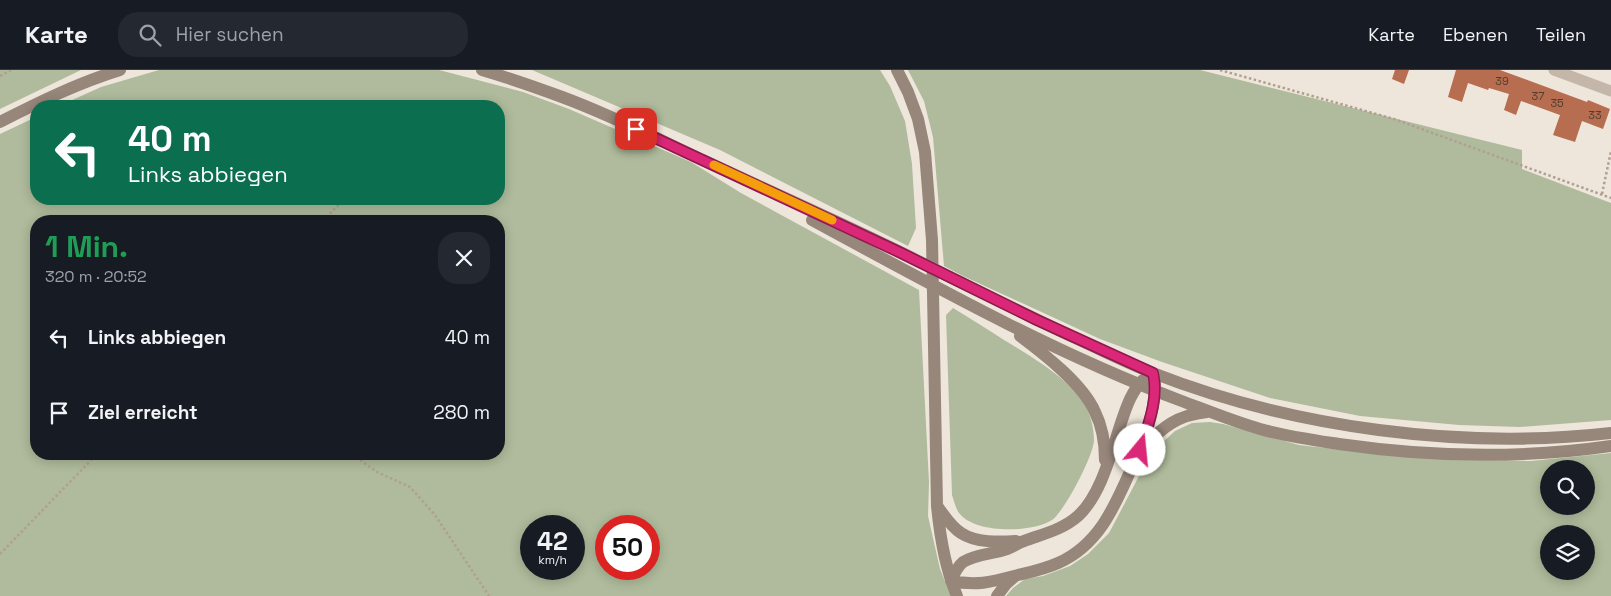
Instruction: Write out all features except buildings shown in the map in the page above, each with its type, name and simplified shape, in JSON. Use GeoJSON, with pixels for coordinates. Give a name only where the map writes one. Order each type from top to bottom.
{"type":"FeatureCollection","features":[{"type":"Feature","properties":{"kind":"main road"},"geometry":{"type":"LineString","coordinates":[[44,100],[84,82],[120,70]]}},
{"type":"Feature","properties":{"kind":"main road"},"geometry":{"type":"LineString","coordinates":[[482,70],[564,97],[619,121],[899,252],[1053,327],[1153,373],[1202,390],[1284,413],[1370,429],[1464,437],[1534,438],[1611,433]]}},
{"type":"Feature","properties":{"kind":"main road"},"geometry":{"type":"LineString","coordinates":[[897,70],[918,118],[925,152],[932,240],[937,506],[940,538],[950,581],[957,596]]}},
{"type":"Feature","properties":{"kind":"main road"},"geometry":{"type":"LineString","coordinates":[[0,122],[30,107]]}},
{"type":"Feature","properties":{"kind":"main road"},"geometry":{"type":"LineString","coordinates":[[705,161],[963,301],[1097,367],[1210,412],[1260,429],[1311,439],[1393,450],[1468,454],[1534,454],[1611,446]]}},
{"type":"Feature","properties":{"kind":"main road"},"geometry":{"type":"LineString","coordinates":[[989,314],[1039,350],[1088,399],[1096,412],[1105,450],[1105,467]]}},
{"type":"Feature","properties":{"kind":"main road"},"geometry":{"type":"LineString","coordinates":[[950,581],[965,561],[977,556],[1007,549],[1023,541],[1057,530],[1080,514],[1089,503],[1096,489],[1128,402],[1138,384],[1145,377],[1153,373]]}},
{"type":"Feature","properties":{"kind":"main road"},"geometry":{"type":"LineString","coordinates":[[950,581],[980,584],[1016,576],[1058,563],[1075,554],[1104,526],[1140,450],[1154,405],[1155,381],[1153,373]]}},
{"type":"Feature","properties":{"kind":"main road"},"geometry":{"type":"LineString","coordinates":[[1140,450],[1167,425],[1182,417],[1210,412]]}},
{"type":"Feature","properties":{"kind":"main road"},"geometry":{"type":"LineString","coordinates":[[937,506],[956,530],[969,537],[1000,542],[1023,541]]}},
{"type":"Feature","properties":{"kind":"main road"},"geometry":{"type":"LineString","coordinates":[[997,596],[1006,584],[1016,576]]}},
{"type":"Feature","properties":{"kind":"street"},"geometry":{"type":"LineString","coordinates":[[1554,70],[1611,92]]}},
{"type":"Feature","properties":{"kind":"path"},"geometry":{"type":"LineString","coordinates":[[0,76],[11,70]]}},
{"type":"Feature","properties":{"kind":"path"},"geometry":{"type":"LineString","coordinates":[[1220,70],[1394,118],[1611,198]]}},
{"type":"Feature","properties":{"kind":"path"},"geometry":{"type":"LineString","coordinates":[[1602,194],[1611,151]]}},
{"type":"Feature","properties":{"kind":"path"},"geometry":{"type":"LineString","coordinates":[[328,215],[338,205]]}},
{"type":"Feature","properties":{"kind":"path"},"geometry":{"type":"LineString","coordinates":[[0,554],[91,460]]}},
{"type":"Feature","properties":{"kind":"path"},"geometry":{"type":"LineString","coordinates":[[360,460],[377,472],[410,487],[436,515],[489,596]]}},
{"type":"Feature","properties":{"kind":"green space"},"geometry":{"type":"Polygon","coordinates":[[[0,70],[81,70],[0,109],[0,70]]]}},
{"type":"Feature","properties":{"kind":"green space"},"geometry":{"type":"Polygon","coordinates":[[[159,70],[439,70],[523,92],[569,109],[691,162],[741,193],[919,290],[929,482],[928,516],[940,569],[951,596],[0,596],[0,134],[30,120],[30,205],[505,205],[505,100],[72,100],[101,87],[159,70]]]}},
{"type":"Feature","properties":{"kind":"green space"},"geometry":{"type":"Polygon","coordinates":[[[532,70],[880,70],[890,86],[905,121],[912,164],[916,228],[908,246],[720,150],[532,70]]]}},
{"type":"Feature","properties":{"kind":"green space"},"geometry":{"type":"Polygon","coordinates":[[[908,70],[1200,70],[1522,150],[1522,169],[1611,203],[1611,420],[1520,427],[1459,425],[1360,416],[1270,398],[1100,339],[963,276],[944,266],[933,137],[924,101],[908,70]]]}},
{"type":"Feature","properties":{"kind":"green space"},"geometry":{"type":"Polygon","coordinates":[[[953,308],[1050,369],[1071,387],[1080,397],[1088,411],[1094,440],[1089,458],[1078,483],[1064,506],[1052,520],[1043,524],[1018,529],[990,528],[967,520],[959,513],[956,507],[952,495],[946,315],[953,308]]]}},
{"type":"Feature","properties":{"kind":"green space"},"geometry":{"type":"Polygon","coordinates":[[[1210,422],[1299,445],[1389,455],[1466,460],[1540,460],[1540,515],[1595,515],[1595,460],[1541,460],[1611,453],[1611,596],[1006,596],[1025,579],[1043,576],[1070,566],[1088,554],[1109,533],[1147,461],[1175,431],[1192,423],[1210,422]]]}},
{"type":"Feature","properties":{"kind":"slow traffic"},"geometry":{"type":"LineString","coordinates":[[714,165],[832,220]]}},
{"type":"Feature","properties":{"kind":"route"},"geometry":{"type":"LineString","coordinates":[[636,129],[899,252],[1037,320],[1153,373],[1155,381],[1154,405],[1140,450]]}}]}
